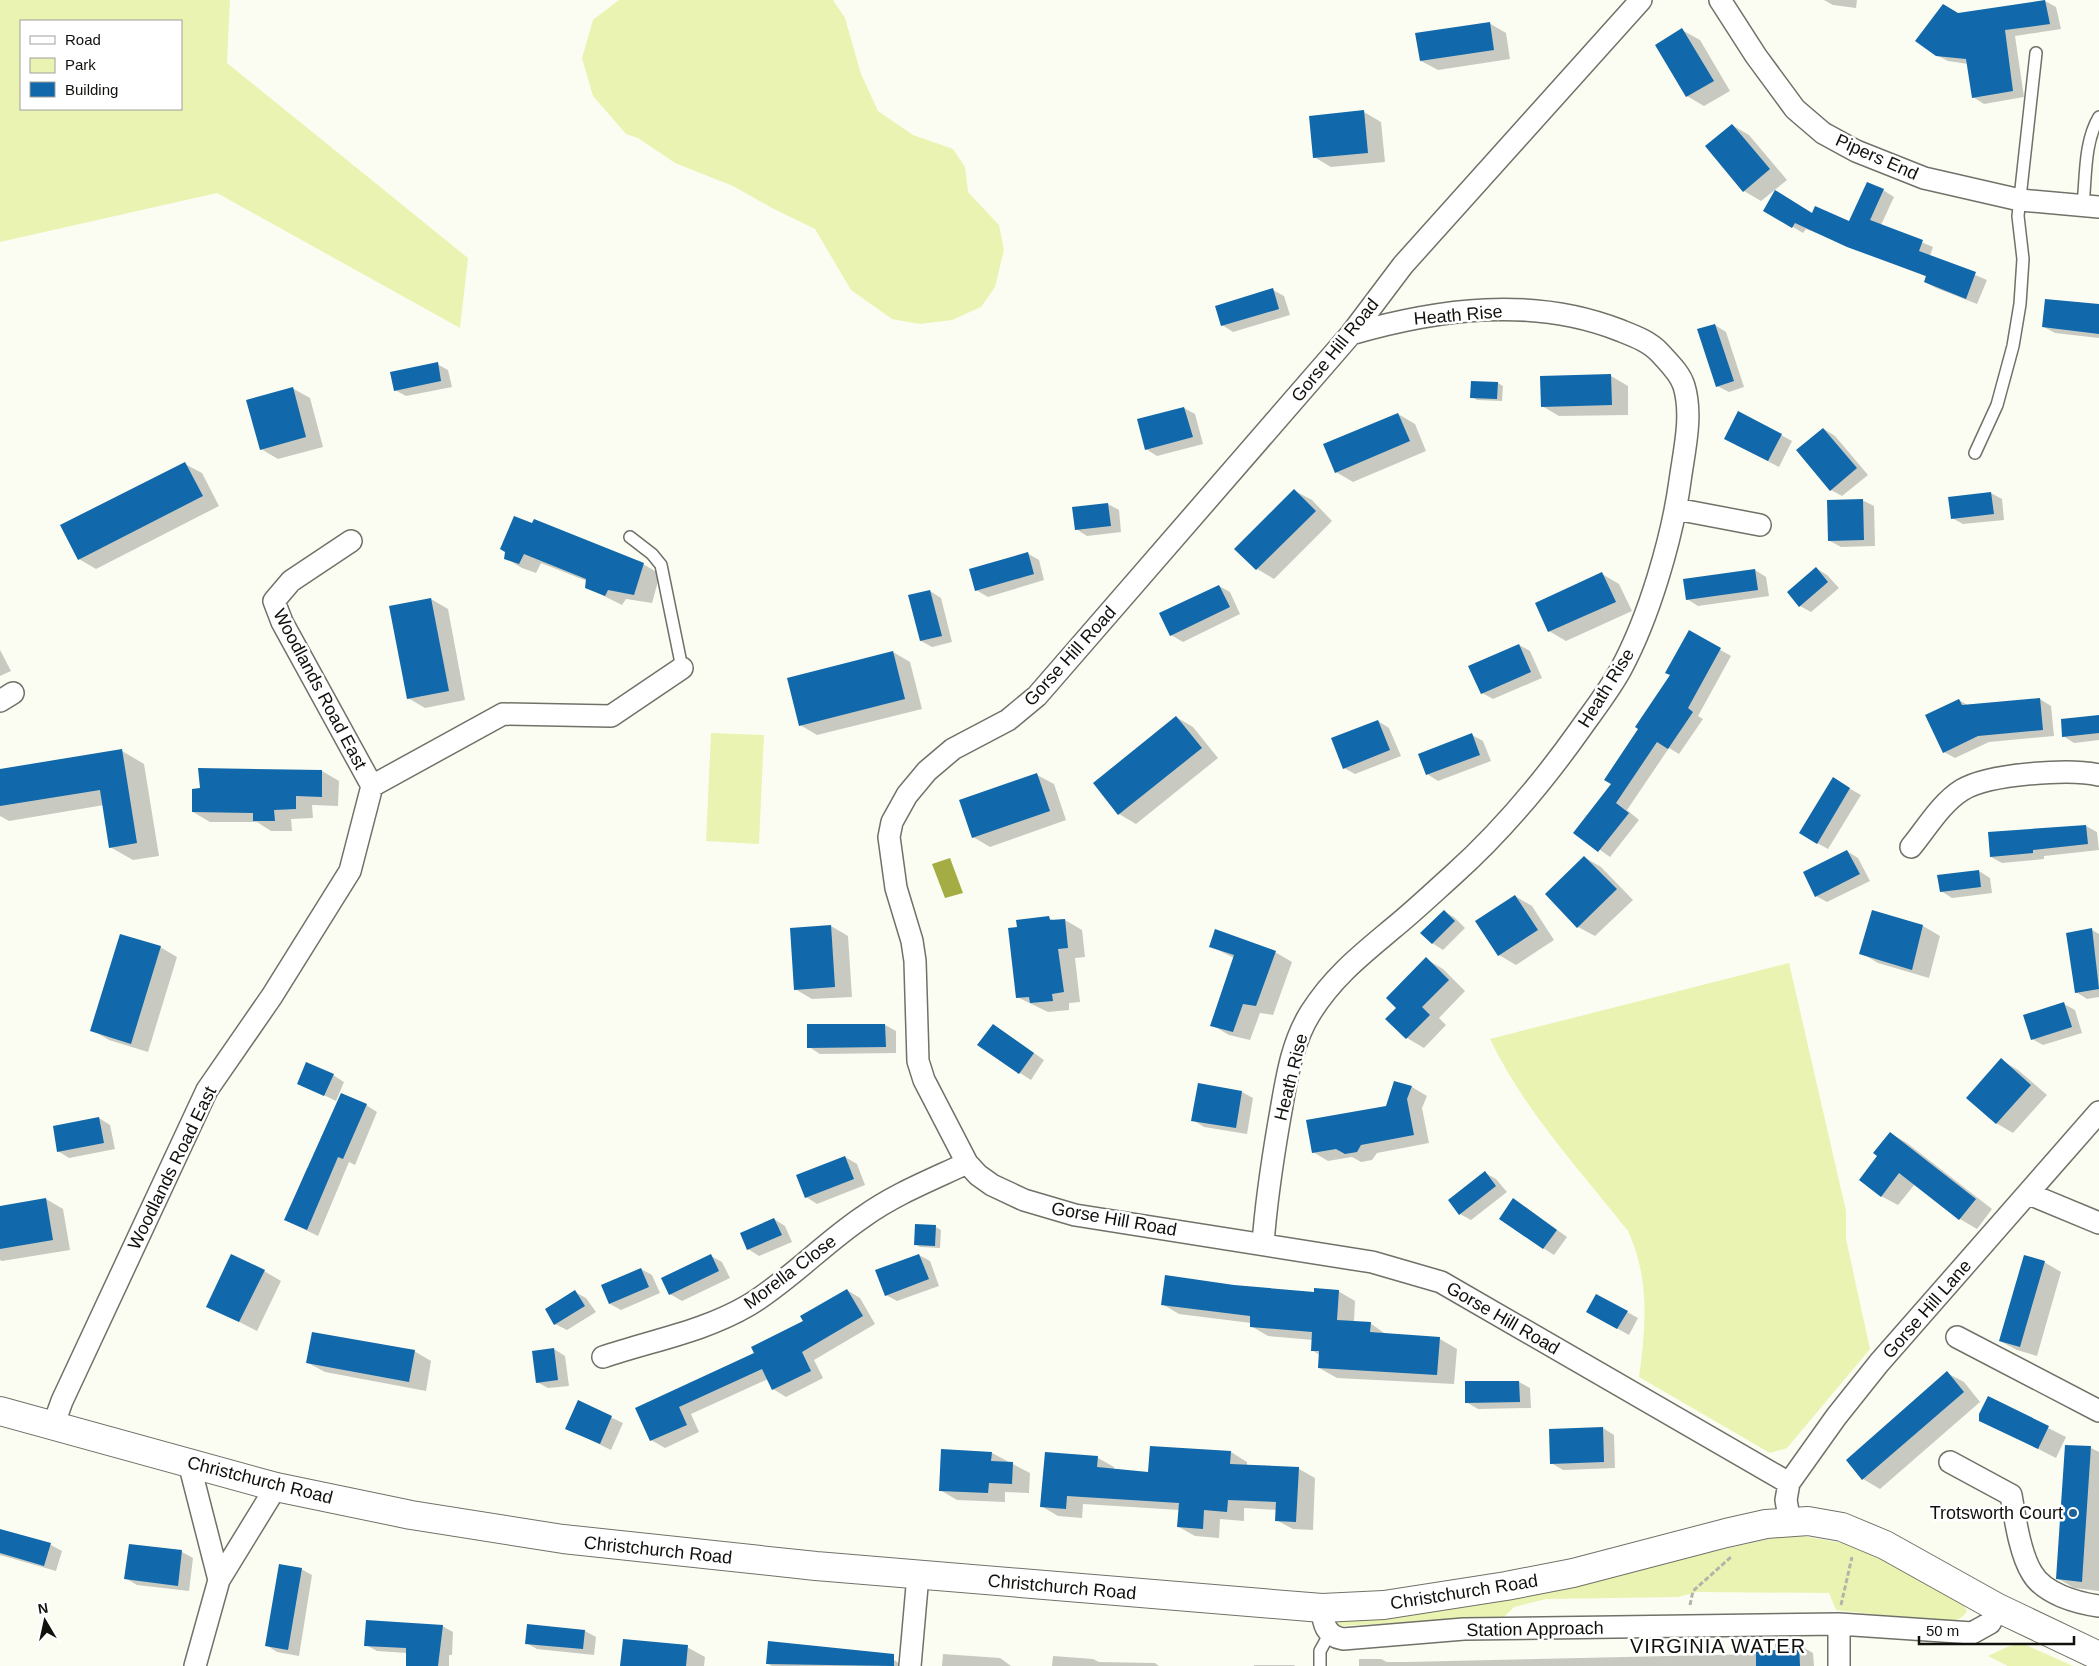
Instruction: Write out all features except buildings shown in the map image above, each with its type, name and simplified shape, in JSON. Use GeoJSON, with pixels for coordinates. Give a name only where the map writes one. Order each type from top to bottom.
{"type":"FeatureCollection","features":[{"type":"Feature","properties":{"kind":"main road","name":"Christchurch Road"},"geometry":{"type":"LineString","coordinates":[[0,1411],[276,1487],[411,1515],[563,1539],[918,1575],[1326,1621],[1384,1605],[1506,1586],[1573,1573],[1695,1540],[1766,1524],[1790,1522],[1826,1523],[1857,1532],[1911,1558],[1998,1608],[2099,1656]]}},
{"type":"Feature","properties":{"kind":"street","name":"Gorse Hill Road"},"geometry":{"type":"LineString","coordinates":[[1641,0],[1403,265],[1351,334],[1037,696],[1008,720],[953,749],[927,771],[907,795],[892,822],[890,852],[915,961],[918,1061],[924,1080],[967,1163],[992,1185],[1049,1208],[1074,1215],[1372,1262],[1441,1282],[1788,1483]]}},
{"type":"Feature","properties":{"kind":"street","name":"Pipers End"},"geometry":{"type":"LineString","coordinates":[[1720,0],[1756,56],[1795,109],[1823,133],[1856,151],[1924,178],[2020,200],[2091,206]]}},
{"type":"Feature","properties":{"kind":"street","name":"Heath Rise"},"geometry":{"type":"LineString","coordinates":[[1263,1244],[1271,1167],[1283,1099],[1289,1070],[1301,1030],[1313,1009],[1340,973],[1477,854],[1556,763],[1602,699],[1636,639],[1656,581],[1676,509],[1688,422],[1684,385],[1675,370],[1653,346],[1606,325],[1564,315],[1522,310],[1478,309],[1402,320],[1351,334]]}},
{"type":"Feature","properties":{"kind":"street"},"geometry":{"type":"LineString","coordinates":[[1676,509],[1760,525]]}},
{"type":"Feature","properties":{"kind":"street","name":"Woodlands Road East"},"geometry":{"type":"LineString","coordinates":[[54,1426],[62,1401],[207,1090],[272,996],[350,871],[372,786],[282,622],[274,601],[291,581],[351,541]]}},
{"type":"Feature","properties":{"kind":"street","name":"Woodlands Road East"},"geometry":{"type":"LineString","coordinates":[[372,786],[503,714],[611,716],[682,668]]}},
{"type":"Feature","properties":{"kind":"street"},"geometry":{"type":"LineString","coordinates":[[1911,848],[1942,809],[1962,790],[1984,780],[2037,773],[2090,772],[2099,774]]}},
{"type":"Feature","properties":{"kind":"street","name":"Gorse Hill Lane"},"geometry":{"type":"LineString","coordinates":[[1788,1483],[1836,1417],[1879,1363],[2099,1112]]}},
{"type":"Feature","properties":{"kind":"street","name":"Morella Close"},"geometry":{"type":"LineString","coordinates":[[603,1357],[671,1339],[711,1325],[750,1304],[782,1282],[861,1218],[888,1200],[967,1163]]}},
{"type":"Feature","properties":{"kind":"street"},"geometry":{"type":"LineString","coordinates":[[2029,1194],[2099,1223]]}},
{"type":"Feature","properties":{"kind":"street"},"geometry":{"type":"LineString","coordinates":[[1957,1337],[2099,1411]]}},
{"type":"Feature","properties":{"kind":"street"},"geometry":{"type":"LineString","coordinates":[[1950,1462],[2011,1495],[2026,1560],[2031,1573],[2040,1583],[2060,1595],[2083,1604],[2099,1606]]}},
{"type":"Feature","properties":{"kind":"street"},"geometry":{"type":"LineString","coordinates":[[189,1463],[219,1580]]}},
{"type":"Feature","properties":{"kind":"street"},"geometry":{"type":"LineString","coordinates":[[1788,1483],[1786,1500],[1790,1522]]}},
{"type":"Feature","properties":{"kind":"street"},"geometry":{"type":"LineString","coordinates":[[196,1666],[219,1580],[276,1487]]}},
{"type":"Feature","properties":{"kind":"street"},"geometry":{"type":"LineString","coordinates":[[910,1666],[918,1575]]}},
{"type":"Feature","properties":{"kind":"street","name":"Station Approach"},"geometry":{"type":"LineString","coordinates":[[1326,1621],[1337,1638],[1358,1639],[1464,1629],[1838,1624],[1972,1633],[1990,1623],[1998,1608]]}},
{"type":"Feature","properties":{"kind":"street"},"geometry":{"type":"LineString","coordinates":[[1838,1624],[1839,1666]]}},
{"type":"Feature","properties":{"kind":"lane"},"geometry":{"type":"LineString","coordinates":[[1976,452],[1997,405],[2013,346],[2020,304],[2024,259],[2018,216],[2036,53]]}},
{"type":"Feature","properties":{"kind":"lane"},"geometry":{"type":"LineString","coordinates":[[2091,206],[2089,147],[2091,133],[2099,116]]}},
{"type":"Feature","properties":{"kind":"lane"},"geometry":{"type":"LineString","coordinates":[[630,537],[652,554],[661,565],[682,668]]}},
{"type":"Feature","properties":{"kind":"lane"},"geometry":{"type":"LineString","coordinates":[[1320,1666],[1320,1651],[1326,1621]]}},
{"type":"Feature","properties":{"kind":"path"},"geometry":{"type":"LineString","coordinates":[[1838,1624],[1852,1554]]}},
{"type":"Feature","properties":{"kind":"path"},"geometry":{"type":"LineString","coordinates":[[1689,1611],[1692,1591],[1732,1556]]}},
{"type":"Feature","properties":{"kind":"green space"},"geometry":{"type":"Polygon","coordinates":[[[0,0],[230,0],[227,63],[468,258],[460,328],[217,193],[0,242],[0,0]]]}},
{"type":"Feature","properties":{"kind":"green space"},"geometry":{"type":"Polygon","coordinates":[[[619,0],[833,0],[845,18],[861,74],[878,111],[913,135],[953,149],[965,167],[968,192],[999,225],[1004,250],[995,287],[981,307],[952,320],[920,324],[892,319],[851,290],[815,229],[733,186],[675,163],[638,138],[626,134],[593,96],[582,58],[593,20],[619,0]]]}},
{"type":"Feature","properties":{"kind":"green space"},"geometry":{"type":"Polygon","coordinates":[[[711,733],[764,735],[759,844],[706,841],[711,733]]]}},
{"type":"Feature","properties":{"kind":"green space"},"geometry":{"type":"Polygon","coordinates":[[[1789,963],[1846,1211],[1846,1239],[1870,1349],[1787,1448],[1770,1453],[1639,1377],[1644,1322],[1643,1285],[1635,1249],[1628,1231],[1536,1115],[1519,1090],[1490,1039],[1789,963]]]}},
{"type":"Feature","properties":{"kind":"green space"},"geometry":{"type":"Polygon","coordinates":[[[1797,1535],[1842,1543],[1877,1555],[1962,1601],[1967,1611],[1956,1620],[1942,1622],[1836,1610],[1829,1593],[1697,1592],[1678,1597],[1546,1599],[1514,1607],[1503,1618],[1337,1626],[1335,1623],[1337,1620],[1669,1562],[1777,1537],[1797,1535]]]}},
{"type":"Feature","properties":{"kind":"green space"},"geometry":{"type":"Polygon","coordinates":[[[2021,1643],[2073,1666],[2008,1666],[1988,1656],[2021,1643]]]}},
{"type":"Feature","properties":{"kind":"shaded area"},"geometry":{"type":"Polygon","coordinates":[[[950,858],[963,893],[945,898],[932,864],[950,858]]]}},
{"type":"Feature","properties":{"kind":"place","name":"Trotsworth Court"},"geometry":{"type":"Point","coordinates":[2073,1513]}},
{"type":"Feature","properties":{"kind":"district","name":"VIRGINIA WATER"},"geometry":{"type":"Point","coordinates":[1718,1646]}}]}
